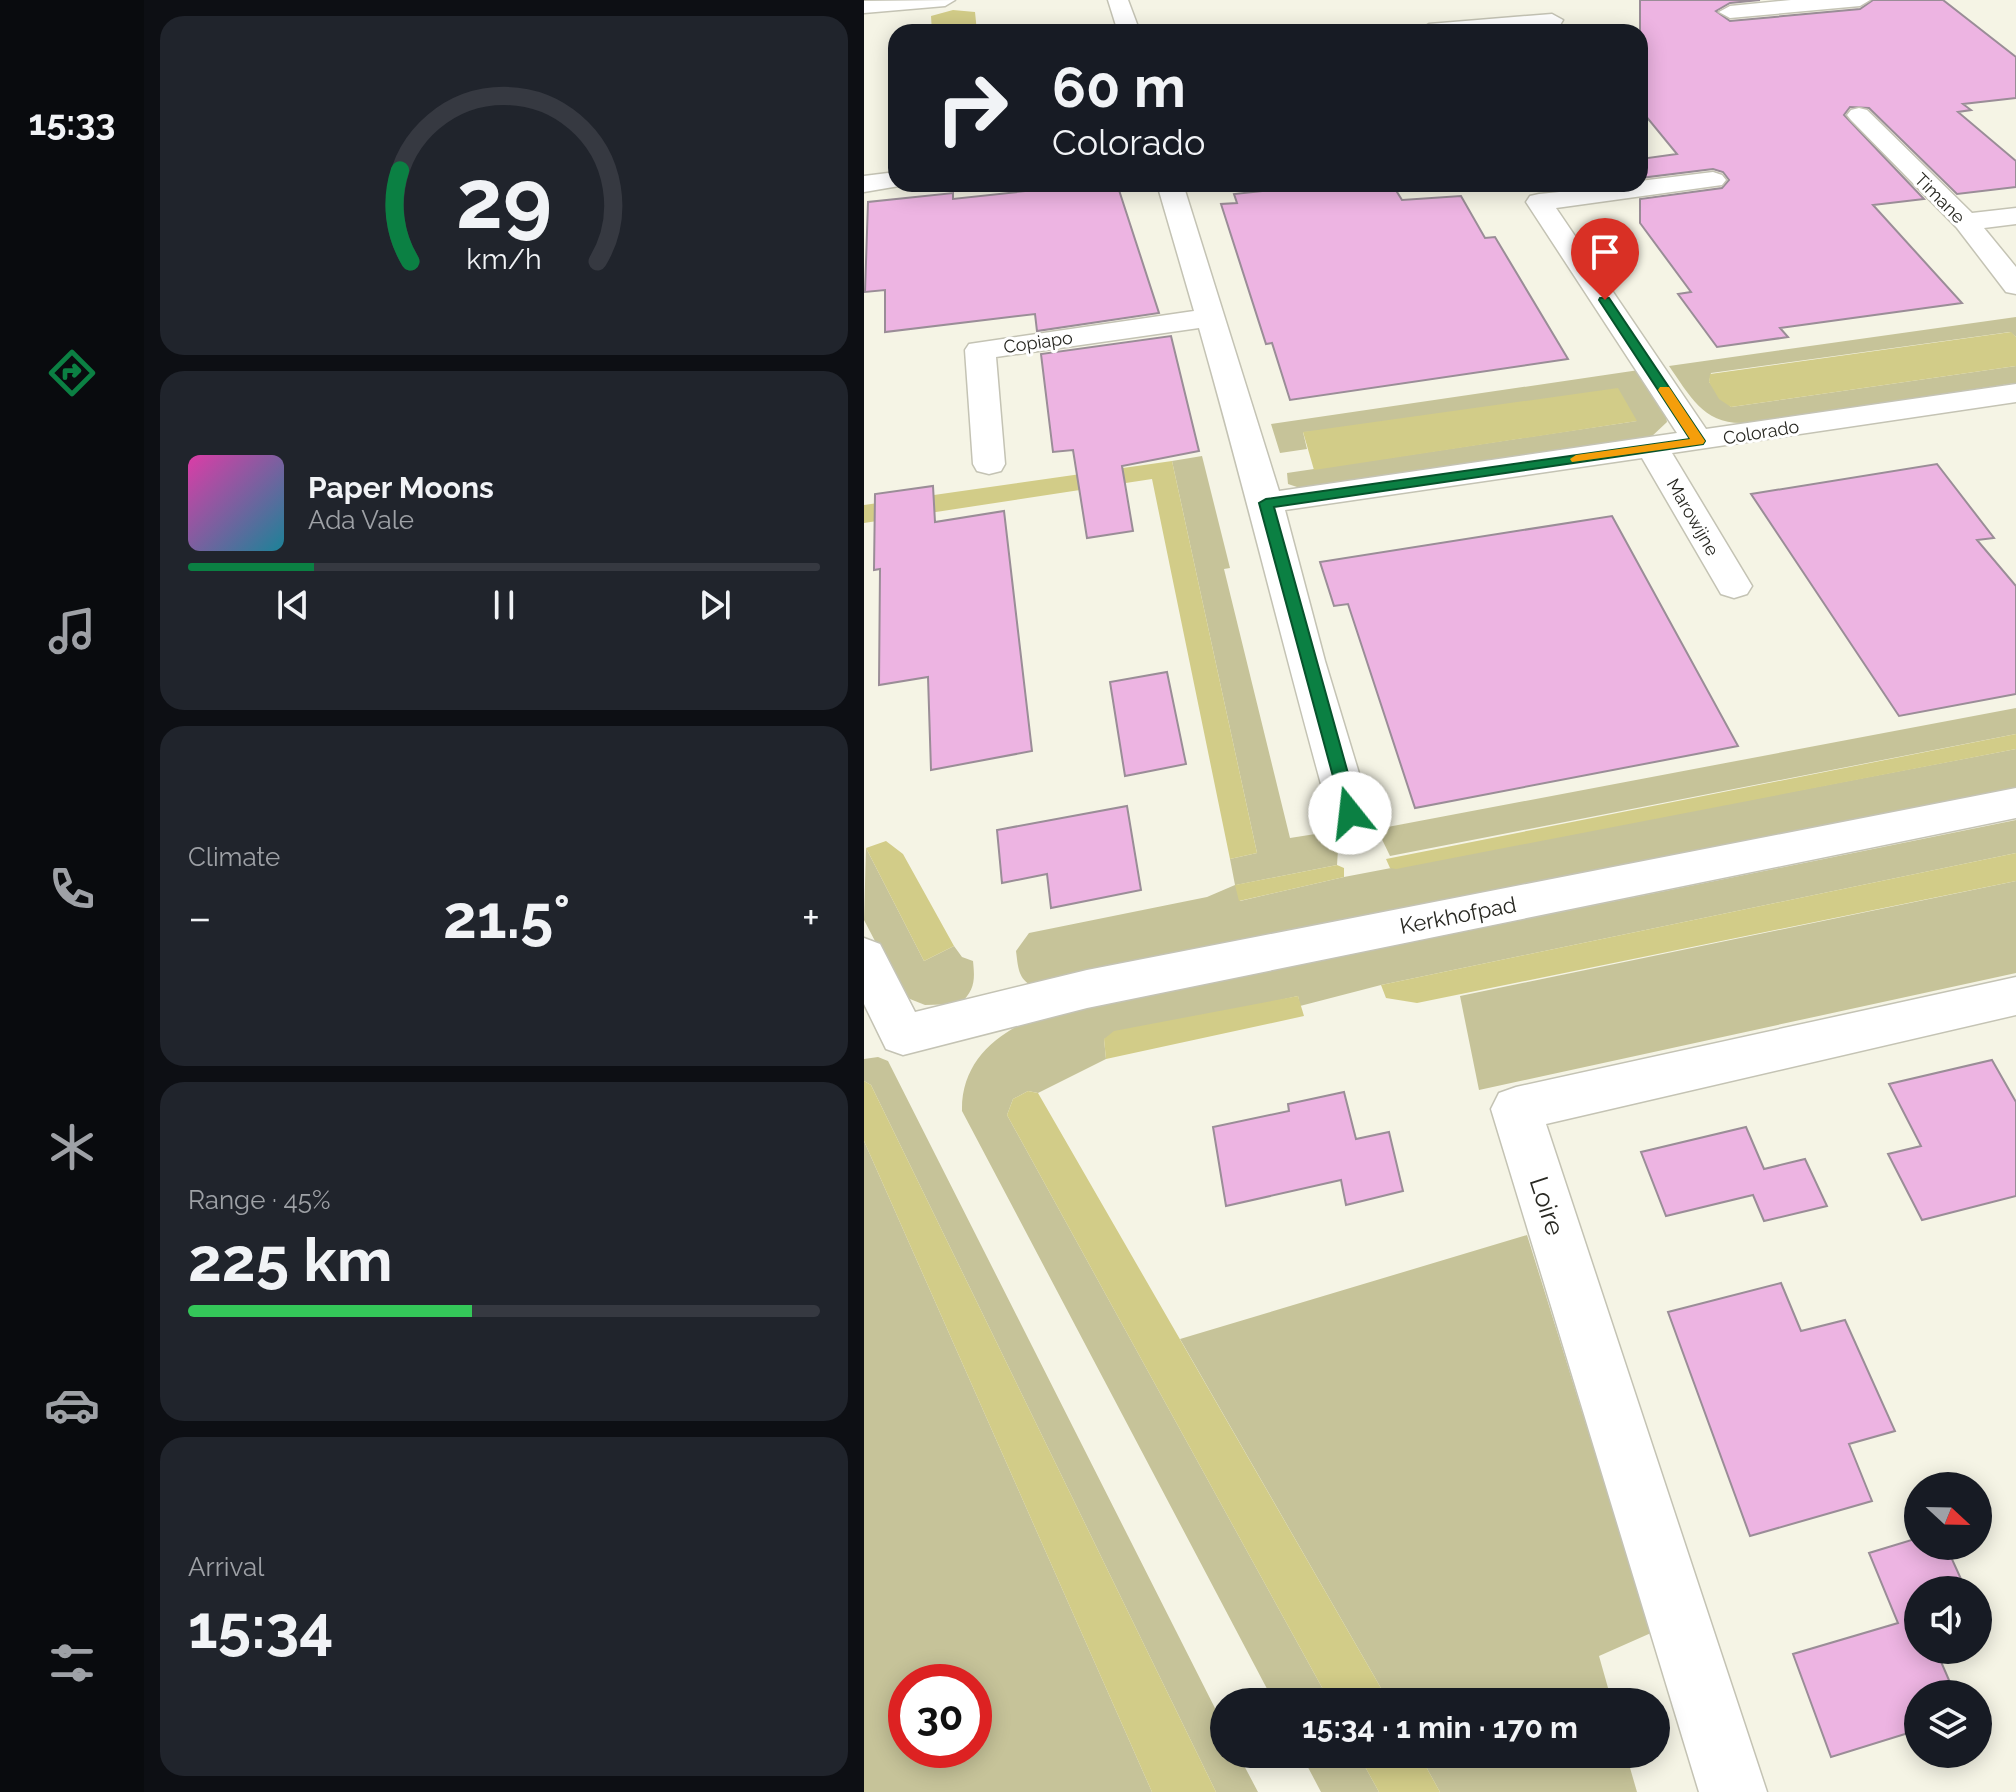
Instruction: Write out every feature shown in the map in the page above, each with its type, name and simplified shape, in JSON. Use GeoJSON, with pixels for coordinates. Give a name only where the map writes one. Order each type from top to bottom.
{"type":"FeatureCollection","features":[{"type":"Feature","properties":{"kind":"street"},"geometry":{"type":"LineString","coordinates":[[864,7],[945,0]]}},
{"type":"Feature","properties":{"kind":"street"},"geometry":{"type":"LineString","coordinates":[[1118,0],[1126,24]]}},
{"type":"Feature","properties":{"kind":"street"},"geometry":{"type":"LineString","coordinates":[[1724,6],[1860,0]]}},
{"type":"Feature","properties":{"kind":"street"},"geometry":{"type":"LineString","coordinates":[[1724,6],[1748,30]]}},
{"type":"Feature","properties":{"kind":"street"},"geometry":{"type":"LineString","coordinates":[[1415,10],[1424,24]]}},
{"type":"Feature","properties":{"kind":"street"},"geometry":{"type":"LineString","coordinates":[[1511,24],[1552,20]]}},
{"type":"Feature","properties":{"kind":"street","name":"Timane"},"geometry":{"type":"LineString","coordinates":[[1859,115],[1966,222],[2016,286]]}},
{"type":"Feature","properties":{"kind":"street"},"geometry":{"type":"LineString","coordinates":[[1648,188],[1713,180]]}},
{"type":"Feature","properties":{"kind":"street"},"geometry":{"type":"LineString","coordinates":[[864,184],[888,181]]}},
{"type":"Feature","properties":{"kind":"street"},"geometry":{"type":"LineString","coordinates":[[1172,192],[1266,503],[1350,813]]}},
{"type":"Feature","properties":{"kind":"street"},"geometry":{"type":"LineString","coordinates":[[1618,192],[1539,202],[1698,441]]}},
{"type":"Feature","properties":{"kind":"street"},"geometry":{"type":"LineString","coordinates":[[1966,222],[2016,216]]}},
{"type":"Feature","properties":{"kind":"street","name":"Copiapo"},"geometry":{"type":"LineString","coordinates":[[989,464],[980,350],[1208,318]]}},
{"type":"Feature","properties":{"kind":"street","name":"Colorado"},"geometry":{"type":"LineString","coordinates":[[1266,503],[2016,393]]}},
{"type":"Feature","properties":{"kind":"street","name":"Marowijne"},"geometry":{"type":"LineString","coordinates":[[1653,448],[1734,586]]}},
{"type":"Feature","properties":{"kind":"street","name":"Kerkhofpad"},"geometry":{"type":"LineString","coordinates":[[864,957],[903,1035],[1087,989],[2016,803]]}},
{"type":"Feature","properties":{"kind":"street","name":"Loire"},"geometry":{"type":"LineString","coordinates":[[1733,1792],[1516,1109],[2016,996]]}},
{"type":"Feature","properties":{"kind":"shaded area"},"geometry":{"type":"Polygon","coordinates":[[[953,10],[975,12],[976,24],[932,24],[931,16],[953,10]]]}},
{"type":"Feature","properties":{"kind":"shaded area"},"geometry":{"type":"Polygon","coordinates":[[[2016,317],[2016,337],[2010,332],[1711,373],[1709,382],[1731,407],[2016,366],[2016,383],[1745,423],[1708,414],[1691,398],[1669,366],[2016,317]]]}},
{"type":"Feature","properties":{"kind":"shaded area"},"geometry":{"type":"Polygon","coordinates":[[[2011,332],[2016,337],[2016,366],[1731,407],[1719,399],[1709,382],[1710,374],[2011,332]]]}},
{"type":"Feature","properties":{"kind":"shaded area"},"geometry":{"type":"Polygon","coordinates":[[[1639,370],[1665,411],[1667,422],[1650,438],[1303,489],[1288,484],[1287,473],[1637,421],[1303,432],[1307,449],[1280,453],[1271,424],[1639,370]]]}},
{"type":"Feature","properties":{"kind":"shaded area"},"geometry":{"type":"Polygon","coordinates":[[[1618,388],[1637,421],[1314,470],[1303,432],[1618,388]]]}},
{"type":"Feature","properties":{"kind":"shaded area"},"geometry":{"type":"Polygon","coordinates":[[[1202,456],[1230,568],[1224,569],[1290,838],[1328,832],[1339,834],[1337,865],[1236,885],[1240,901],[1344,877],[2016,749],[2016,789],[1033,986],[1022,976],[1016,951],[1029,933],[1207,897],[1235,885],[1230,859],[1257,853],[1172,461],[1202,456]]]}},
{"type":"Feature","properties":{"kind":"shaded area"},"geometry":{"type":"Polygon","coordinates":[[[1172,461],[1257,853],[1230,859],[1152,479],[864,523],[864,505],[1172,461]]]}},
{"type":"Feature","properties":{"kind":"shaded area"},"geometry":{"type":"Polygon","coordinates":[[[2016,708],[2016,734],[1390,856],[1377,829],[2016,708]]]}},
{"type":"Feature","properties":{"kind":"shaded area"},"geometry":{"type":"Polygon","coordinates":[[[2016,734],[2016,749],[1396,869],[1390,868],[1386,859],[2016,734]]]}},
{"type":"Feature","properties":{"kind":"shaded area"},"geometry":{"type":"Polygon","coordinates":[[[2016,820],[2016,853],[1381,985],[1300,1006],[1298,996],[1104,1039],[1106,1059],[1038,1093],[1028,1091],[1013,1099],[1007,1115],[1322,1688],[1267,1688],[962,1111],[967,1080],[982,1054],[1004,1034],[1032,1019],[2016,820]]]}},
{"type":"Feature","properties":{"kind":"shaded area"},"geometry":{"type":"Polygon","coordinates":[[[886,841],[903,854],[954,946],[924,961],[866,848],[886,841]]]}},
{"type":"Feature","properties":{"kind":"shaded area"},"geometry":{"type":"Polygon","coordinates":[[[866,848],[924,961],[954,946],[962,957],[973,961],[973,984],[960,1004],[925,1005],[910,999],[899,987],[864,920],[866,848]]]}},
{"type":"Feature","properties":{"kind":"shaded area"},"geometry":{"type":"Polygon","coordinates":[[[2016,853],[2016,881],[1417,1003],[1386,998],[1381,985],[2016,853]]]}},
{"type":"Feature","properties":{"kind":"shaded area"},"geometry":{"type":"Polygon","coordinates":[[[1337,865],[1344,868],[1344,877],[1239,901],[1235,885],[1337,865]]]}},
{"type":"Feature","properties":{"kind":"shaded area"},"geometry":{"type":"Polygon","coordinates":[[[2016,881],[2016,973],[1479,1090],[1460,996],[2016,881]]]}},
{"type":"Feature","properties":{"kind":"shaded area"},"geometry":{"type":"Polygon","coordinates":[[[1298,996],[1304,1016],[1106,1059],[1104,1039],[1114,1031],[1298,996]]]}},
{"type":"Feature","properties":{"kind":"shaded area"},"geometry":{"type":"Polygon","coordinates":[[[878,1057],[888,1061],[1210,1698],[1210,1768],[1245,1768],[1258,1792],[1216,1792],[871,1085],[864,1081],[864,1059],[878,1057]]]}},
{"type":"Feature","properties":{"kind":"shaded area"},"geometry":{"type":"Polygon","coordinates":[[[864,1081],[871,1085],[1216,1792],[1152,1792],[864,1141],[864,1081]]]}},
{"type":"Feature","properties":{"kind":"shaded area"},"geometry":{"type":"Polygon","coordinates":[[[1028,1091],[1038,1093],[1381,1688],[1322,1688],[1007,1115],[1013,1099],[1028,1091]]]}},
{"type":"Feature","properties":{"kind":"shaded area"},"geometry":{"type":"Polygon","coordinates":[[[864,1141],[1152,1792],[864,1792],[864,1141]]]}},
{"type":"Feature","properties":{"kind":"shaded area"},"geometry":{"type":"Polygon","coordinates":[[[1527,1235],[1651,1633],[1599,1656],[1608,1688],[1381,1688],[1180,1339],[1527,1235]]]}},
{"type":"Feature","properties":{"kind":"shaded area"},"geometry":{"type":"Polygon","coordinates":[[[1308,1768],[1366,1768],[1379,1792],[1321,1792],[1308,1768]]]}},
{"type":"Feature","properties":{"kind":"shaded area"},"geometry":{"type":"Polygon","coordinates":[[[1366,1768],[1427,1768],[1440,1792],[1379,1792],[1366,1768]]]}},
{"type":"Feature","properties":{"kind":"shaded area"},"geometry":{"type":"Polygon","coordinates":[[[1427,1768],[1630,1768],[1637,1792],[1440,1792],[1427,1768]]]}},
{"type":"Feature","properties":{"kind":"building"},"geometry":{"type":"Polygon","coordinates":[[[1640,0],[1760,0],[1730,3],[1716,11],[1730,21],[1860,9],[1873,0],[1943,0],[2016,57],[2016,98],[1963,104],[1971,110],[1958,112],[2016,161],[2016,187],[1957,194],[1869,108],[1850,107],[1844,115],[1924,199],[1873,205],[1962,303],[1780,328],[1788,337],[1717,347],[1678,294],[1691,292],[1640,223],[1640,199],[1722,188],[1729,180],[1723,172],[1713,169],[1648,177],[1648,158],[1677,154],[1648,119],[1648,24],[1640,24],[1640,0]]]}},
{"type":"Feature","properties":{"kind":"building"},"geometry":{"type":"Polygon","coordinates":[[[1017,192],[1120,192],[1159,313],[1037,331],[1035,314],[885,332],[885,290],[865,292],[868,202],[953,193],[953,199],[1017,192]]]}},
{"type":"Feature","properties":{"kind":"building"},"geometry":{"type":"Polygon","coordinates":[[[1397,192],[1402,200],[1461,196],[1485,238],[1495,237],[1568,359],[1290,400],[1272,343],[1266,344],[1221,204],[1237,203],[1234,194],[1397,192]]]}},
{"type":"Feature","properties":{"kind":"building"},"geometry":{"type":"Polygon","coordinates":[[[1171,336],[1199,451],[1122,466],[1133,531],[1087,538],[1073,450],[1053,452],[1041,354],[1171,336]]]}},
{"type":"Feature","properties":{"kind":"building"},"geometry":{"type":"Polygon","coordinates":[[[1937,464],[1994,538],[1977,540],[2016,586],[2016,694],[1899,716],[1751,494],[1937,464]]]}},
{"type":"Feature","properties":{"kind":"building"},"geometry":{"type":"Polygon","coordinates":[[[933,486],[935,522],[1004,511],[1032,751],[931,770],[928,677],[879,685],[880,569],[874,570],[875,494],[933,486]]]}},
{"type":"Feature","properties":{"kind":"building"},"geometry":{"type":"Polygon","coordinates":[[[1612,516],[1738,746],[1415,808],[1348,604],[1334,606],[1320,562],[1612,516]]]}},
{"type":"Feature","properties":{"kind":"building"},"geometry":{"type":"Polygon","coordinates":[[[1167,672],[1186,764],[1125,776],[1110,682],[1167,672]]]}},
{"type":"Feature","properties":{"kind":"building"},"geometry":{"type":"Polygon","coordinates":[[[1127,806],[1141,890],[1051,908],[1047,874],[1002,883],[997,830],[1127,806]]]}},
{"type":"Feature","properties":{"kind":"building"},"geometry":{"type":"Polygon","coordinates":[[[1992,1060],[2016,1102],[2016,1196],[1922,1220],[1888,1154],[1921,1146],[1889,1084],[1992,1060]]]}},
{"type":"Feature","properties":{"kind":"building"},"geometry":{"type":"Polygon","coordinates":[[[1344,1092],[1356,1139],[1389,1132],[1403,1191],[1346,1205],[1341,1180],[1226,1206],[1213,1127],[1289,1111],[1288,1104],[1344,1092]]]}},
{"type":"Feature","properties":{"kind":"building"},"geometry":{"type":"Polygon","coordinates":[[[1746,1127],[1764,1169],[1805,1159],[1827,1206],[1764,1221],[1753,1195],[1666,1216],[1641,1152],[1746,1127]]]}},
{"type":"Feature","properties":{"kind":"building"},"geometry":{"type":"Polygon","coordinates":[[[1781,1283],[1801,1331],[1845,1320],[1895,1431],[1849,1444],[1872,1501],[1750,1536],[1668,1312],[1781,1283]]]}},
{"type":"Feature","properties":{"kind":"building"},"geometry":{"type":"Polygon","coordinates":[[[1904,1542],[1904,1560],[1952,1560],[1960,1576],[1904,1576],[1904,1664],[1942,1664],[1949,1680],[1904,1680],[1904,1734],[1831,1757],[1793,1654],[1898,1623],[1869,1553],[1904,1542]]]}},
{"type":"Feature","properties":{"kind":"slow traffic"},"geometry":{"type":"LineString","coordinates":[[1576,459],[1698,441],[1664,390]]}},
{"type":"Feature","properties":{"kind":"route"},"geometry":{"type":"LineString","coordinates":[[1350,813],[1306,661],[1266,503],[1698,441],[1605,300]]}}]}
